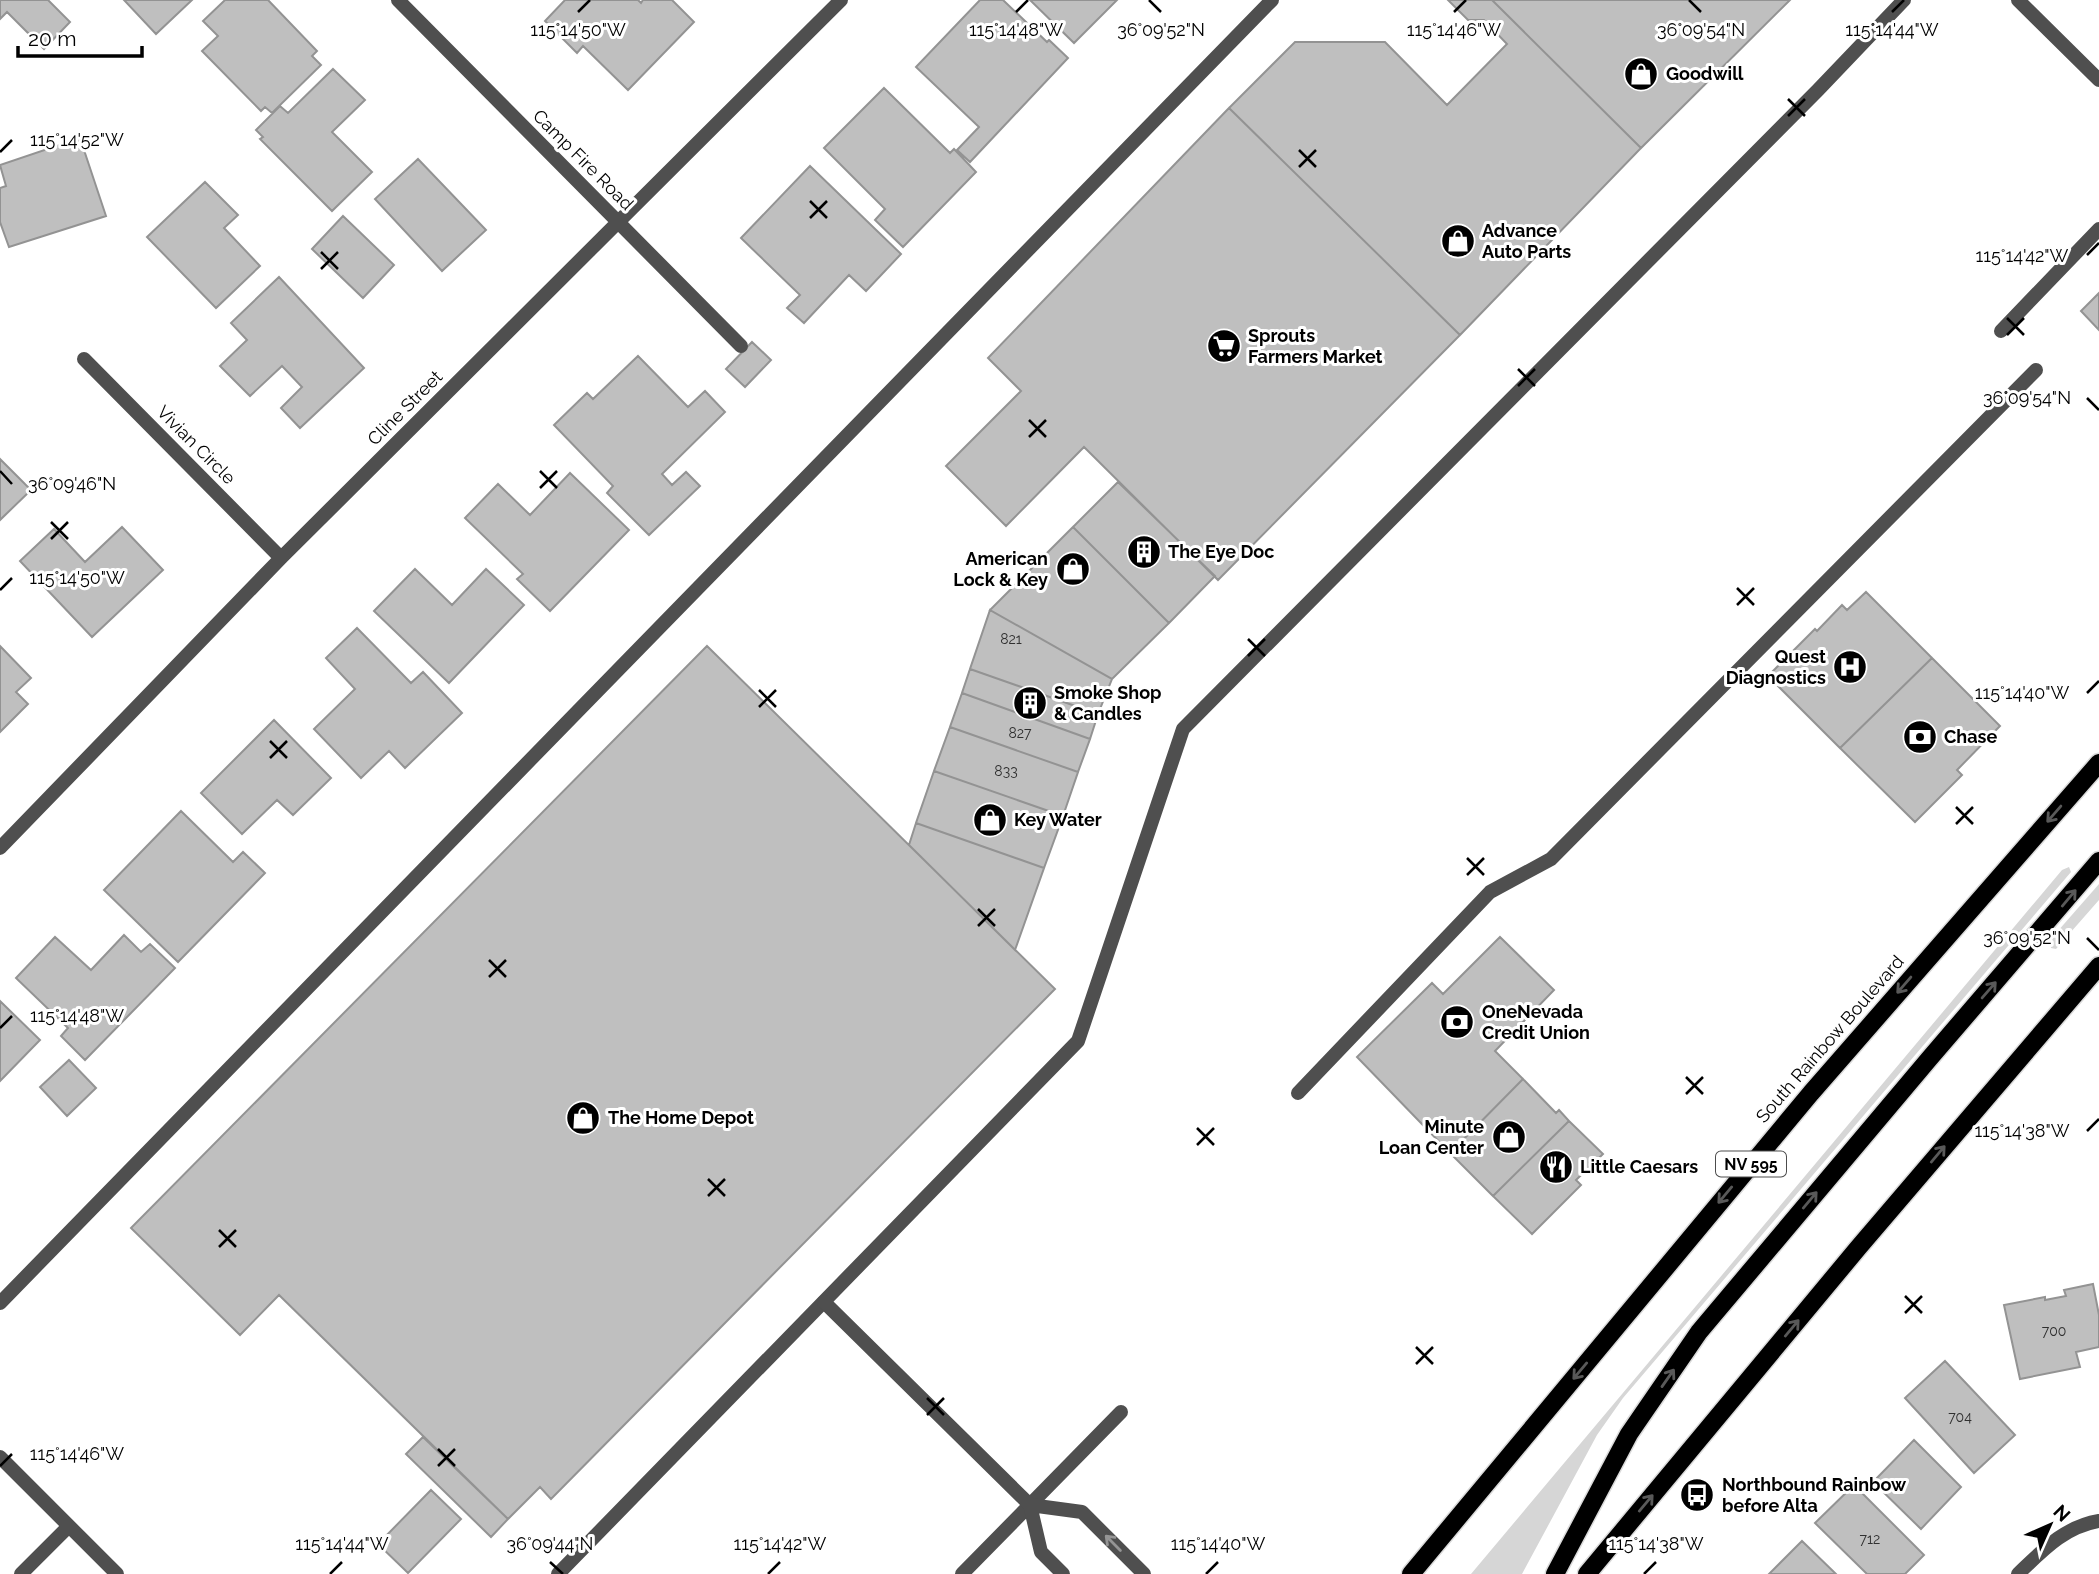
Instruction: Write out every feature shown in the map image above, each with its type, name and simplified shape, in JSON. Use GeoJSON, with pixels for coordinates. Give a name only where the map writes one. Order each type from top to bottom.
{"type":"FeatureCollection","features":[{"type":"Feature","properties":{"kind":"main road","name":"South Rainbow Boulevard"},"geometry":{"type":"LineString","coordinates":[[1411,1574],[1811,1093],[2099,763]]}},
{"type":"Feature","properties":{"kind":"main road"},"geometry":{"type":"LineString","coordinates":[[1555,1574],[1629,1434],[1699,1332],[2099,862]]}},
{"type":"Feature","properties":{"kind":"main road"},"geometry":{"type":"LineString","coordinates":[[1587,1574],[1858,1248],[2099,966]]}},
{"type":"Feature","properties":{"kind":"street","name":"Camp Fire Road"},"geometry":{"type":"LineString","coordinates":[[398,0],[741,346]]}},
{"type":"Feature","properties":{"kind":"street","name":"Cline Street"},"geometry":{"type":"LineString","coordinates":[[0,848],[281,558],[841,0]]}},
{"type":"Feature","properties":{"kind":"street"},"geometry":{"type":"LineString","coordinates":[[0,1303],[1272,0]]}},
{"type":"Feature","properties":{"kind":"street"},"geometry":{"type":"LineString","coordinates":[[558,1574],[1078,1041],[1183,729],[1818,90],[1904,0]]}},
{"type":"Feature","properties":{"kind":"street"},"geometry":{"type":"LineString","coordinates":[[2018,0],[2099,80]]}},
{"type":"Feature","properties":{"kind":"street"},"geometry":{"type":"LineString","coordinates":[[2001,331],[2099,229]]}},
{"type":"Feature","properties":{"kind":"street","name":"Vivian Circle"},"geometry":{"type":"LineString","coordinates":[[84,359],[281,558]]}},
{"type":"Feature","properties":{"kind":"street"},"geometry":{"type":"LineString","coordinates":[[1298,1093],[1490,892],[1551,859],[2036,370]]}},
{"type":"Feature","properties":{"kind":"street"},"geometry":{"type":"LineString","coordinates":[[824,1302],[1030,1505],[1041,1552],[1063,1574]]}},
{"type":"Feature","properties":{"kind":"street"},"geometry":{"type":"LineString","coordinates":[[962,1574],[1121,1412]]}},
{"type":"Feature","properties":{"kind":"street"},"geometry":{"type":"LineString","coordinates":[[0,1457],[117,1574]]}},
{"type":"Feature","properties":{"kind":"street"},"geometry":{"type":"LineString","coordinates":[[1030,1505],[1082,1512],[1144,1574]]}},
{"type":"Feature","properties":{"kind":"street"},"geometry":{"type":"LineString","coordinates":[[2018,1574],[2072,1528],[2099,1521]]}},
{"type":"Feature","properties":{"kind":"street"},"geometry":{"type":"LineString","coordinates":[[21,1574],[69,1526]]}},
{"type":"Feature","properties":{"kind":"shaded area"},"geometry":{"type":"Polygon","coordinates":[[[2069,867],[2071,872],[1623,1398],[1597,1435],[1522,1574],[1471,1574],[2062,870],[2069,867]]]}},
{"type":"Feature","properties":{"kind":"shaded area"},"geometry":{"type":"Polygon","coordinates":[[[2099,884],[2099,900],[2056,949],[2051,948],[2050,940],[2099,884]]]}},
{"type":"Feature","properties":{"kind":"building"},"geometry":{"type":"Polygon","coordinates":[[[0,0],[48,0],[70,22],[44,49],[7,12],[0,19],[0,0]]]}},
{"type":"Feature","properties":{"kind":"building"},"geometry":{"type":"Polygon","coordinates":[[[124,0],[192,0],[156,34],[124,0]]]}},
{"type":"Feature","properties":{"kind":"building"},"geometry":{"type":"Polygon","coordinates":[[[225,0],[268,0],[317,51],[312,56],[321,65],[272,113],[265,107],[261,111],[202,51],[218,36],[203,21],[225,0]]]}},
{"type":"Feature","properties":{"kind":"building"},"geometry":{"type":"Polygon","coordinates":[[[565,0],[638,0],[641,3],[643,0],[672,0],[694,22],[628,90],[583,46],[577,53],[545,21],[565,0]]]}},
{"type":"Feature","properties":{"kind":"building"},"geometry":{"type":"Polygon","coordinates":[[[980,0],[1003,0],[1068,58],[970,162],[957,150],[979,127],[916,67],[980,0]]]}},
{"type":"Feature","properties":{"kind":"building"},"geometry":{"type":"Polygon","coordinates":[[[1030,0],[1117,0],[1074,43],[1030,0]]]}},
{"type":"Feature","properties":{"kind":"building","name":"Advance Auto Parts"},"geometry":{"type":"Polygon","coordinates":[[[1448,0],[1492,0],[1641,148],[1460,335],[1229,108],[1295,42],[1385,42],[1447,105],[1507,44],[1484,20],[1468,20],[1448,0]]]}},
{"type":"Feature","properties":{"kind":"building","name":"Goodwill"},"geometry":{"type":"Polygon","coordinates":[[[1492,0],[1790,0],[1641,148],[1492,0]]]}},
{"type":"Feature","properties":{"kind":"building"},"geometry":{"type":"Polygon","coordinates":[[[333,69],[365,100],[332,132],[372,172],[332,211],[260,139],[263,137],[256,130],[280,106],[288,113],[333,69]]]}},
{"type":"Feature","properties":{"kind":"building"},"geometry":{"type":"Polygon","coordinates":[[[884,88],[950,153],[954,149],[976,172],[903,247],[875,220],[885,209],[824,148],[884,88]]]}},
{"type":"Feature","properties":{"kind":"building","name":"Sprouts Farmers Market"},"geometry":{"type":"Polygon","coordinates":[[[1229,108],[1460,335],[1218,580],[1084,447],[1006,526],[946,466],[1021,391],[988,358],[1229,108]]]}},
{"type":"Feature","properties":{"kind":"building"},"geometry":{"type":"Polygon","coordinates":[[[80,138],[106,216],[9,247],[0,222],[0,188],[6,186],[0,165],[80,138]]]}},
{"type":"Feature","properties":{"kind":"building"},"geometry":{"type":"Polygon","coordinates":[[[418,159],[486,230],[442,271],[375,199],[418,159]]]}},
{"type":"Feature","properties":{"kind":"building"},"geometry":{"type":"Polygon","coordinates":[[[810,166],[901,254],[866,291],[849,275],[804,323],[787,308],[800,295],[741,238],[810,166]]]}},
{"type":"Feature","properties":{"kind":"building"},"geometry":{"type":"Polygon","coordinates":[[[205,182],[238,215],[224,228],[260,266],[216,308],[147,237],[205,182]]]}},
{"type":"Feature","properties":{"kind":"building"},"geometry":{"type":"Polygon","coordinates":[[[343,216],[394,265],[363,298],[312,249],[343,216]]]}},
{"type":"Feature","properties":{"kind":"building"},"geometry":{"type":"Polygon","coordinates":[[[279,277],[364,368],[300,428],[281,408],[302,387],[282,366],[250,396],[220,366],[247,340],[231,323],[279,277]]]}},
{"type":"Feature","properties":{"kind":"building"},"geometry":{"type":"Polygon","coordinates":[[[2099,293],[2099,330],[2081,311],[2099,293]]]}},
{"type":"Feature","properties":{"kind":"building"},"geometry":{"type":"Polygon","coordinates":[[[752,342],[771,360],[745,387],[726,369],[752,342]]]}},
{"type":"Feature","properties":{"kind":"building"},"geometry":{"type":"Polygon","coordinates":[[[638,356],[688,407],[705,391],[725,412],[662,474],[672,485],[686,472],[700,486],[649,535],[607,493],[613,486],[554,425],[587,393],[593,399],[638,356]]]}},
{"type":"Feature","properties":{"kind":"building"},"geometry":{"type":"Polygon","coordinates":[[[0,459],[31,490],[0,520],[0,459]]]}},
{"type":"Feature","properties":{"kind":"building"},"geometry":{"type":"Polygon","coordinates":[[[570,473],[629,530],[550,611],[517,579],[523,574],[465,518],[498,484],[530,515],[570,473]]]}},
{"type":"Feature","properties":{"kind":"building","name":"The Eye Doc"},"geometry":{"type":"Polygon","coordinates":[[[1118,482],[1215,576],[1169,623],[1073,527],[1118,482]]]}},
{"type":"Feature","properties":{"kind":"building"},"geometry":{"type":"Polygon","coordinates":[[[122,527],[163,570],[92,637],[20,561],[54,529],[85,562],[122,527]]]}},
{"type":"Feature","properties":{"kind":"building","name":"American Lock & Key"},"geometry":{"type":"Polygon","coordinates":[[[1073,527],[1169,623],[1112,679],[990,610],[1073,527]]]}},
{"type":"Feature","properties":{"kind":"building"},"geometry":{"type":"Polygon","coordinates":[[[415,569],[452,605],[486,569],[524,605],[449,683],[374,611],[415,569]]]}},
{"type":"Feature","properties":{"kind":"building","name":"Quest Diagnostics"},"geometry":{"type":"Polygon","coordinates":[[[1866,592],[1932,658],[1840,748],[1768,676],[1842,605],[1847,610],[1866,592]]]}},
{"type":"Feature","properties":{"kind":"building"},"geometry":{"type":"Polygon","coordinates":[[[990,610],[1112,679],[1098,714],[970,669],[990,610]]]}},
{"type":"Feature","properties":{"kind":"building"},"geometry":{"type":"Polygon","coordinates":[[[357,628],[411,683],[423,672],[462,713],[405,768],[389,751],[361,778],[314,729],[355,689],[326,658],[357,628]]]}},
{"type":"Feature","properties":{"kind":"building"},"geometry":{"type":"Polygon","coordinates":[[[0,646],[31,678],[16,692],[28,704],[0,732],[0,646]]]}},
{"type":"Feature","properties":{"kind":"building","name":"The Home Depot"},"geometry":{"type":"Polygon","coordinates":[[[707,646],[1055,989],[551,1499],[540,1487],[508,1519],[279,1295],[240,1335],[131,1228],[707,646]]]}},
{"type":"Feature","properties":{"kind":"building","name":"Chase"},"geometry":{"type":"Polygon","coordinates":[[[1932,658],[2000,726],[1957,770],[1962,775],[1915,822],[1840,748],[1932,658]]]}},
{"type":"Feature","properties":{"kind":"building","name":"Smoke Shop & Candles"},"geometry":{"type":"Polygon","coordinates":[[[970,669],[1098,714],[1090,739],[962,693],[970,669]]]}},
{"type":"Feature","properties":{"kind":"building"},"geometry":{"type":"Polygon","coordinates":[[[962,693],[1090,739],[1078,772],[950,727],[962,693]]]}},
{"type":"Feature","properties":{"kind":"building"},"geometry":{"type":"Polygon","coordinates":[[[274,720],[331,778],[293,815],[277,800],[242,834],[201,793],[274,720]]]}},
{"type":"Feature","properties":{"kind":"building"},"geometry":{"type":"Polygon","coordinates":[[[950,727],[1078,772],[1063,816],[934,771],[950,727]]]}},
{"type":"Feature","properties":{"kind":"building","name":"Key Water"},"geometry":{"type":"Polygon","coordinates":[[[934,771],[1063,816],[1044,868],[916,823],[934,771]]]}},
{"type":"Feature","properties":{"kind":"building"},"geometry":{"type":"Polygon","coordinates":[[[181,811],[233,862],[243,852],[265,873],[178,962],[104,890],[181,811]]]}},
{"type":"Feature","properties":{"kind":"building"},"geometry":{"type":"Polygon","coordinates":[[[916,823],[1044,868],[1015,950],[909,845],[916,823]]]}},
{"type":"Feature","properties":{"kind":"building"},"geometry":{"type":"Polygon","coordinates":[[[124,935],[141,952],[150,944],[175,968],[85,1060],[61,1036],[68,1028],[16,978],[55,937],[91,970],[124,935]]]}},
{"type":"Feature","properties":{"kind":"building","name":"OneNevada Credit Union"},"geometry":{"type":"Polygon","coordinates":[[[1500,937],[1554,990],[1495,1051],[1523,1079],[1450,1153],[1357,1057],[1432,983],[1443,994],[1500,937]]]}},
{"type":"Feature","properties":{"kind":"building"},"geometry":{"type":"Polygon","coordinates":[[[0,1001],[40,1040],[0,1081],[0,1001]]]}},
{"type":"Feature","properties":{"kind":"building"},"geometry":{"type":"Polygon","coordinates":[[[69,1060],[96,1088],[67,1116],[40,1087],[69,1060]]]}},
{"type":"Feature","properties":{"kind":"building","name":"Minute Loan Center"},"geometry":{"type":"Polygon","coordinates":[[[1523,1079],[1556,1113],[1559,1110],[1569,1121],[1493,1196],[1450,1153],[1523,1079]]]}},
{"type":"Feature","properties":{"kind":"building","name":"Little Caesars"},"geometry":{"type":"Polygon","coordinates":[[[1569,1121],[1603,1154],[1576,1180],[1581,1185],[1532,1234],[1493,1196],[1569,1121]]]}},
{"type":"Feature","properties":{"kind":"building"},"geometry":{"type":"Polygon","coordinates":[[[2093,1284],[2099,1315],[2099,1347],[2076,1352],[2080,1367],[2020,1379],[2004,1305],[2066,1296],[2064,1290],[2093,1284]]]}},
{"type":"Feature","properties":{"kind":"building"},"geometry":{"type":"Polygon","coordinates":[[[1945,1361],[2015,1435],[1974,1473],[1905,1398],[1945,1361]]]}},
{"type":"Feature","properties":{"kind":"building"},"geometry":{"type":"Polygon","coordinates":[[[423,1437],[508,1519],[491,1537],[406,1454],[423,1437]]]}},
{"type":"Feature","properties":{"kind":"building"},"geometry":{"type":"Polygon","coordinates":[[[1914,1440],[1961,1487],[1921,1529],[1873,1482],[1914,1440]]]}},
{"type":"Feature","properties":{"kind":"building"},"geometry":{"type":"Polygon","coordinates":[[[1854,1485],[1924,1555],[1905,1574],[1867,1574],[1815,1523],[1854,1485]]]}},
{"type":"Feature","properties":{"kind":"building"},"geometry":{"type":"Polygon","coordinates":[[[431,1490],[461,1519],[408,1573],[378,1544],[431,1490]]]}},
{"type":"Feature","properties":{"kind":"building"},"geometry":{"type":"Polygon","coordinates":[[[1802,1541],[1836,1574],[1769,1574],[1802,1541]]]}},
{"type":"Feature","properties":{"kind":"place","name":"Goodwill"},"geometry":{"type":"Point","coordinates":[1641,74]}},
{"type":"Feature","properties":{"kind":"place","name":"Advance Auto Parts"},"geometry":{"type":"Point","coordinates":[1458,241]}},
{"type":"Feature","properties":{"kind":"place","name":"Sprouts Farmers Market"},"geometry":{"type":"Point","coordinates":[1224,346]}},
{"type":"Feature","properties":{"kind":"place","name":"The Eye Doc"},"geometry":{"type":"Point","coordinates":[1144,552]}},
{"type":"Feature","properties":{"kind":"place","name":"American Lock & Key"},"geometry":{"type":"Point","coordinates":[1073,569]}},
{"type":"Feature","properties":{"kind":"place","name":"Quest Diagnostics"},"geometry":{"type":"Point","coordinates":[1850,667]}},
{"type":"Feature","properties":{"kind":"place","name":"Smoke Shop & Candles"},"geometry":{"type":"Point","coordinates":[1030,703]}},
{"type":"Feature","properties":{"kind":"place","name":"Chase"},"geometry":{"type":"Point","coordinates":[1920,737]}},
{"type":"Feature","properties":{"kind":"place","name":"Key Water"},"geometry":{"type":"Point","coordinates":[990,820]}},
{"type":"Feature","properties":{"kind":"place","name":"OneNevada Credit Union"},"geometry":{"type":"Point","coordinates":[1457,1022]}},
{"type":"Feature","properties":{"kind":"place","name":"The Home Depot"},"geometry":{"type":"Point","coordinates":[583,1118]}},
{"type":"Feature","properties":{"kind":"place","name":"Minute Loan Center"},"geometry":{"type":"Point","coordinates":[1509,1137]}},
{"type":"Feature","properties":{"kind":"place","name":"Little Caesars"},"geometry":{"type":"Point","coordinates":[1556,1167]}},
{"type":"Feature","properties":{"kind":"place","name":"Northbound Rainbow before Alta"},"geometry":{"type":"Point","coordinates":[1697,1495]}}]}
